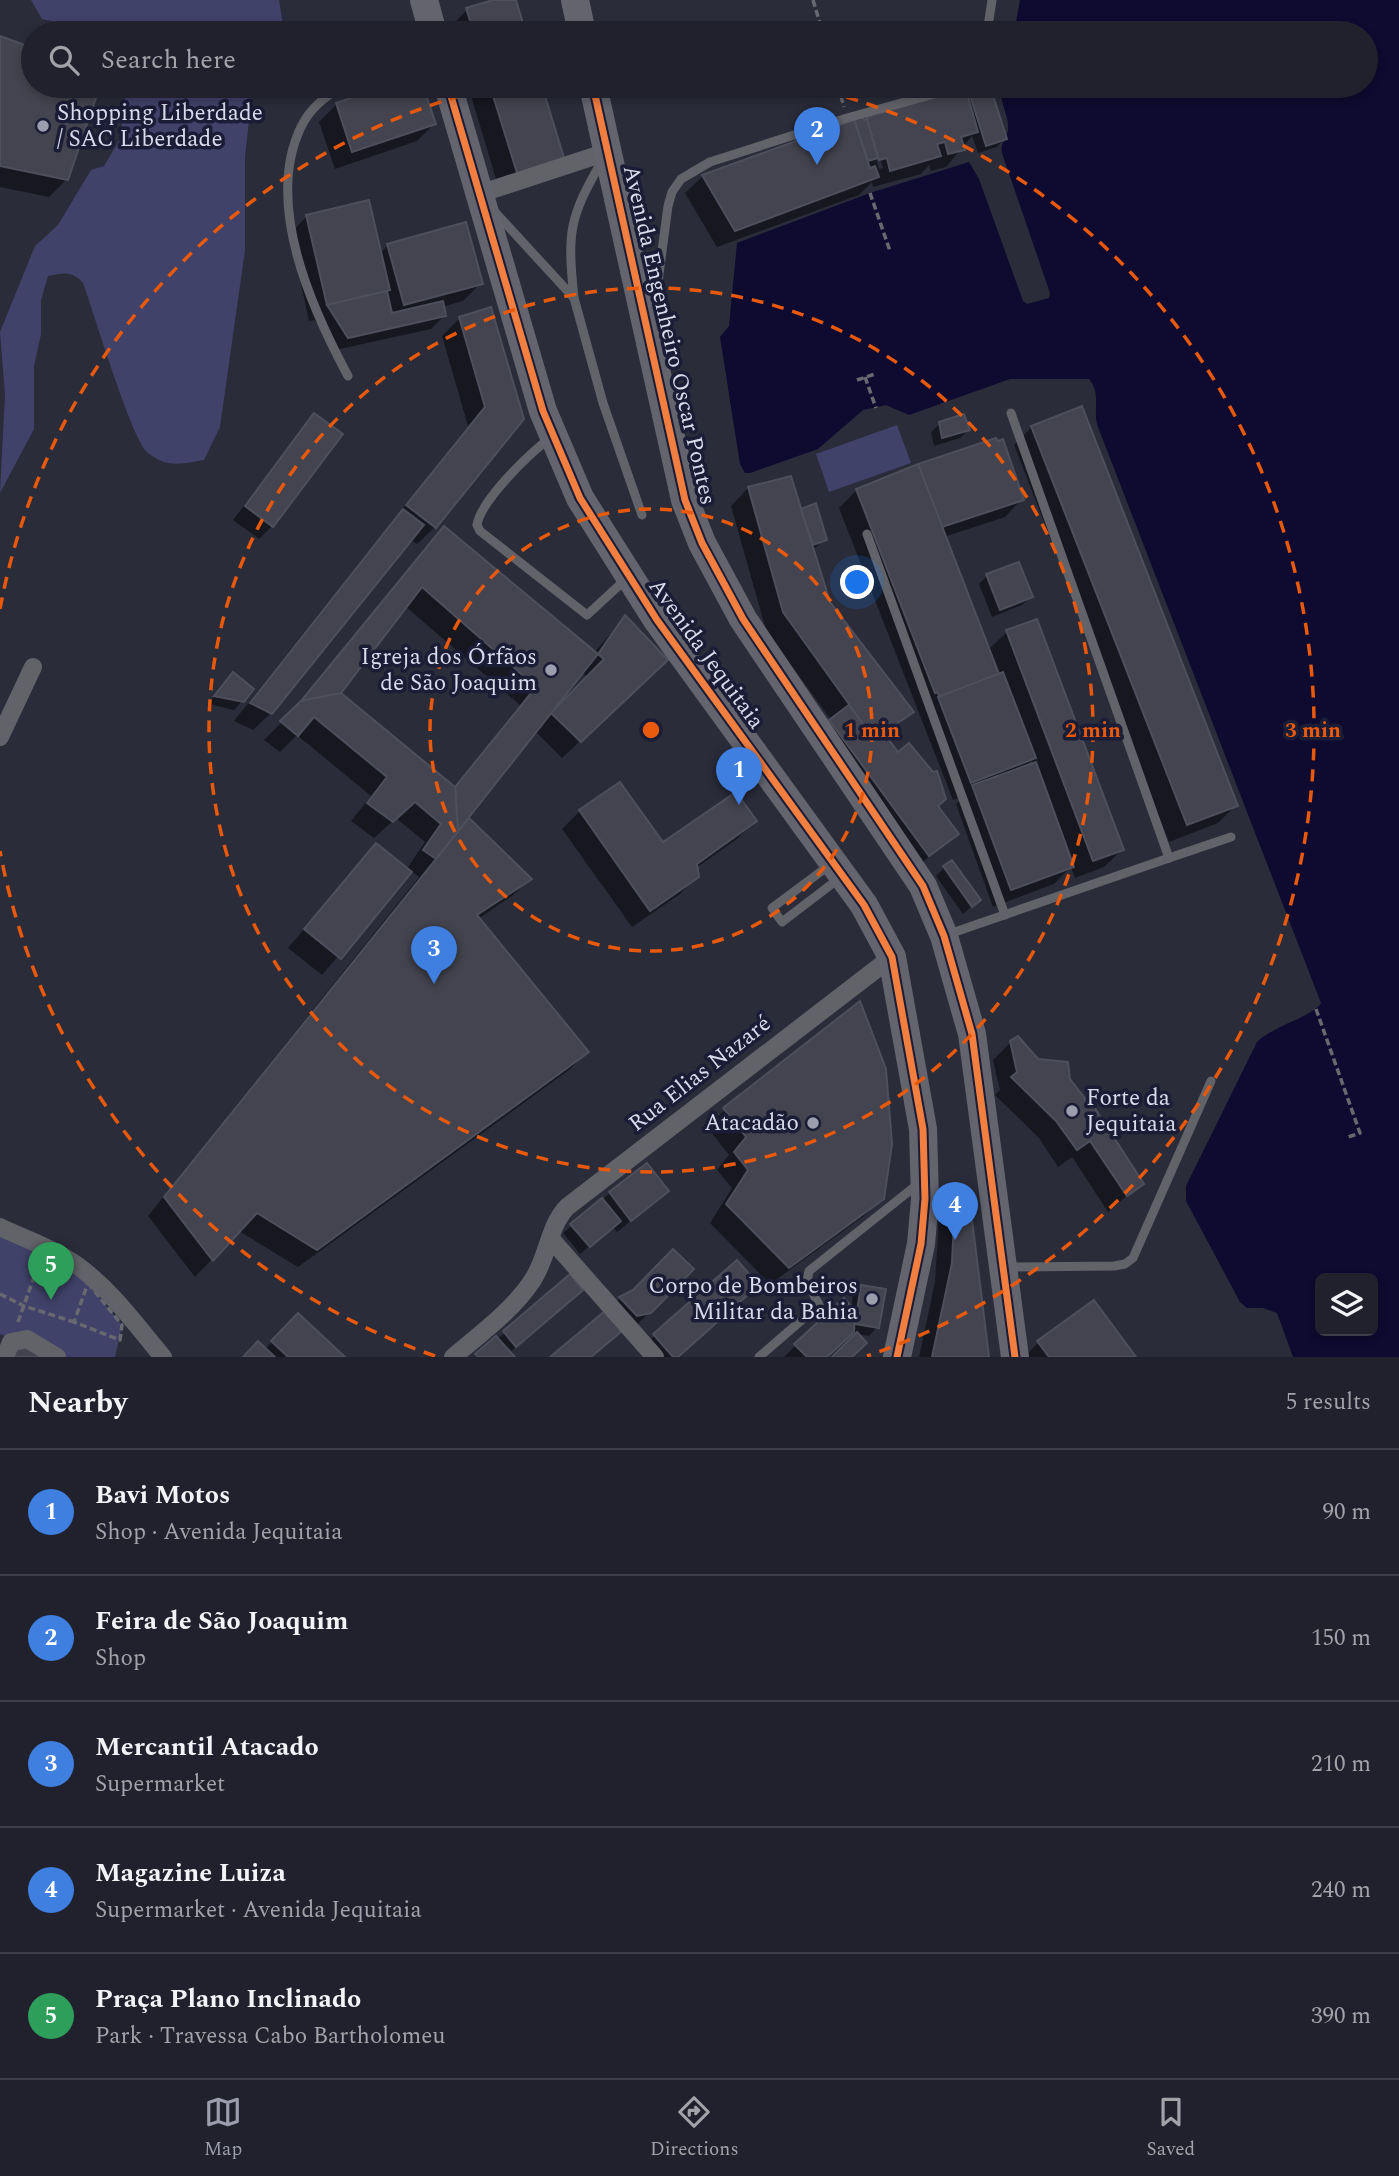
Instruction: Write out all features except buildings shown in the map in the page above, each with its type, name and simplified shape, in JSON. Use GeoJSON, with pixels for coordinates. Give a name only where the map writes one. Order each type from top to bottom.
{"type":"FeatureCollection","features":[{"type":"Feature","properties":{"kind":"main road"},"geometry":{"type":"LineString","coordinates":[[424,0],[430,21]]}},
{"type":"Feature","properties":{"kind":"main road"},"geometry":{"type":"LineString","coordinates":[[575,0],[579,21]]}},
{"type":"Feature","properties":{"kind":"main road","name":"Avenida Jequitaia"},"geometry":{"type":"LineString","coordinates":[[451,98],[551,437],[580,498],[627,577],[838,869],[881,932],[892,957],[923,1129],[925,1179],[921,1244],[897,1357]]}},
{"type":"Feature","properties":{"kind":"main road","name":"Avenida Engenheiro Oscar Pontes"},"geometry":{"type":"LineString","coordinates":[[596,98],[685,500],[708,555],[743,619],[923,887],[944,936],[972,1034],[1015,1357]]}},
{"type":"Feature","properties":{"kind":"street"},"geometry":{"type":"LineString","coordinates":[[479,194],[607,152]]}},
{"type":"Feature","properties":{"kind":"street"},"geometry":{"type":"LineString","coordinates":[[0,737],[33,667]]}},
{"type":"Feature","properties":{"kind":"street","name":"Rua Elias Nazaré"},"geometry":{"type":"LineString","coordinates":[[453,1357],[531,1282],[556,1222],[567,1207],[892,957]]}},
{"type":"Feature","properties":{"kind":"street"},"geometry":{"type":"LineString","coordinates":[[0,1227],[44,1248],[91,1276],[114,1298],[163,1357]]}},
{"type":"Feature","properties":{"kind":"street"},"geometry":{"type":"LineString","coordinates":[[551,1239],[655,1357]]}},
{"type":"Feature","properties":{"kind":"street"},"geometry":{"type":"LineString","coordinates":[[8,1349],[34,1341],[57,1357]]}},
{"type":"Feature","properties":{"kind":"lane"},"geometry":{"type":"LineString","coordinates":[[989,21],[992,0]]}},
{"type":"Feature","properties":{"kind":"lane"},"geometry":{"type":"LineString","coordinates":[[325,98],[301,126],[291,156],[289,189],[292,231],[304,279],[319,322],[348,376]]}},
{"type":"Feature","properties":{"kind":"lane"},"geometry":{"type":"LineString","coordinates":[[650,345],[668,206],[672,192],[681,179],[710,162],[919,98]]}},
{"type":"Feature","properties":{"kind":"lane"},"geometry":{"type":"LineString","coordinates":[[607,152],[577,204],[569,255],[574,299],[603,403],[642,515]]}},
{"type":"Feature","properties":{"kind":"lane"},"geometry":{"type":"LineString","coordinates":[[479,194],[574,299]]}},
{"type":"Feature","properties":{"kind":"lane"},"geometry":{"type":"LineString","coordinates":[[1011,413],[1169,858]]}},
{"type":"Feature","properties":{"kind":"lane"},"geometry":{"type":"LineString","coordinates":[[551,437],[510,473],[481,514],[477,525],[580,612],[592,613],[627,577]]}},
{"type":"Feature","properties":{"kind":"lane"},"geometry":{"type":"LineString","coordinates":[[867,534],[1005,915]]}},
{"type":"Feature","properties":{"kind":"lane"},"geometry":{"type":"LineString","coordinates":[[944,936],[1231,837]]}},
{"type":"Feature","properties":{"kind":"lane"},"geometry":{"type":"LineString","coordinates":[[838,869],[782,922],[772,908],[838,869]]}},
{"type":"Feature","properties":{"kind":"lane"},"geometry":{"type":"LineString","coordinates":[[1002,1266],[1114,1266],[1125,1264],[1133,1258],[1211,1081]]}},
{"type":"Feature","properties":{"kind":"lane"},"geometry":{"type":"LineString","coordinates":[[759,1357],[819,1305],[807,1282],[808,1271],[925,1179]]}},
{"type":"Feature","properties":{"kind":"path"},"geometry":{"type":"LineString","coordinates":[[813,0],[819,21]]}},
{"type":"Feature","properties":{"kind":"path"},"geometry":{"type":"LineString","coordinates":[[841,98],[847,118]]}},
{"type":"Feature","properties":{"kind":"path"},"geometry":{"type":"LineString","coordinates":[[870,193],[890,251]]}},
{"type":"Feature","properties":{"kind":"path"},"geometry":{"type":"LineString","coordinates":[[857,380],[875,374]]}},
{"type":"Feature","properties":{"kind":"path"},"geometry":{"type":"LineString","coordinates":[[865,377],[876,408]]}},
{"type":"Feature","properties":{"kind":"path"},"geometry":{"type":"LineString","coordinates":[[1316,1009],[1360,1133],[1348,1137]]}},
{"type":"Feature","properties":{"kind":"path"},"geometry":{"type":"LineString","coordinates":[[8,1349],[44,1248]]}},
{"type":"Feature","properties":{"kind":"path"},"geometry":{"type":"LineString","coordinates":[[0,1294],[24,1306],[120,1340],[121,1325],[88,1283],[74,1322]]}},
{"type":"Feature","properties":{"kind":"shaded area"},"geometry":{"type":"Polygon","coordinates":[[[31,0],[279,0],[282,21],[51,21],[42,19],[31,0]]]}},
{"type":"Feature","properties":{"kind":"shaded area"},"geometry":{"type":"Polygon","coordinates":[[[1020,0],[1399,0],[1399,1357],[1293,1357],[1277,1313],[1263,1308],[1247,1308],[1240,1302],[1186,1201],[1186,1186],[1257,1042],[1309,1013],[1321,1003],[1098,427],[1095,390],[1089,379],[1010,379],[909,415],[886,405],[863,410],[818,449],[750,473],[745,473],[740,464],[720,337],[729,326],[737,243],[870,193],[969,162],[979,179],[1023,301],[1027,304],[1049,298],[1050,293],[1002,153],[1008,131],[1002,98],[1378,98],[1378,21],[1016,21],[1020,0]]]}},
{"type":"Feature","properties":{"kind":"shaded area"},"geometry":{"type":"Polygon","coordinates":[[[125,98],[252,98],[245,156],[245,250],[220,427],[204,460],[168,463],[148,453],[132,425],[83,283],[71,274],[48,276],[41,300],[41,334],[34,366],[34,429],[0,493],[5,395],[0,332],[35,246],[58,225],[91,170],[104,166],[120,139],[125,98]]]}},
{"type":"Feature","properties":{"kind":"shaded area"},"geometry":{"type":"Polygon","coordinates":[[[897,425],[911,463],[829,492],[816,454],[897,425]]]}},
{"type":"Feature","properties":{"kind":"shaded area"},"geometry":{"type":"Polygon","coordinates":[[[0,1234],[69,1266],[88,1283],[122,1325],[115,1357],[62,1357],[0,1334],[0,1234]]]}},
{"type":"Feature","properties":{"kind":"cycle path"},"geometry":{"type":"LineString","coordinates":[[452,98],[543,411],[580,498],[657,620],[864,905],[892,957],[923,1129],[925,1199],[921,1244],[897,1357]]}},
{"type":"Feature","properties":{"kind":"cycle path"},"geometry":{"type":"LineString","coordinates":[[596,98],[685,500],[702,543],[743,619],[923,886],[944,936],[972,1034],[1015,1357]]}},
{"type":"Feature","properties":{"kind":"place","name":"Shopping Liberdade / SAC Liberdade"},"geometry":{"type":"Point","coordinates":[43,126]}},
{"type":"Feature","properties":{"kind":"place","name":"Feira de São Joaquim"},"geometry":{"type":"Point","coordinates":[817,165]}},
{"type":"Feature","properties":{"kind":"place","name":"Igreja dos Órfãos de São Joaquim"},"geometry":{"type":"Point","coordinates":[551,670]}},
{"type":"Feature","properties":{"kind":"place","name":"Bavi Motos"},"geometry":{"type":"Point","coordinates":[739,805]}},
{"type":"Feature","properties":{"kind":"place","name":"Mercantil Atacado"},"geometry":{"type":"Point","coordinates":[434,984]}},
{"type":"Feature","properties":{"kind":"place","name":"Forte da Jequitaia"},"geometry":{"type":"Point","coordinates":[1072,1111]}},
{"type":"Feature","properties":{"kind":"place","name":"Atacadão"},"geometry":{"type":"Point","coordinates":[813,1123]}},
{"type":"Feature","properties":{"kind":"place","name":"Magazine Luiza"},"geometry":{"type":"Point","coordinates":[955,1240]}},
{"type":"Feature","properties":{"kind":"place","name":"Corpo de Bombeiros Militar da Bahia"},"geometry":{"type":"Point","coordinates":[872,1299]}},
{"type":"Feature","properties":{"kind":"place","name":"Praça Plano Inclinado"},"geometry":{"type":"Point","coordinates":[51,1300]}}]}
